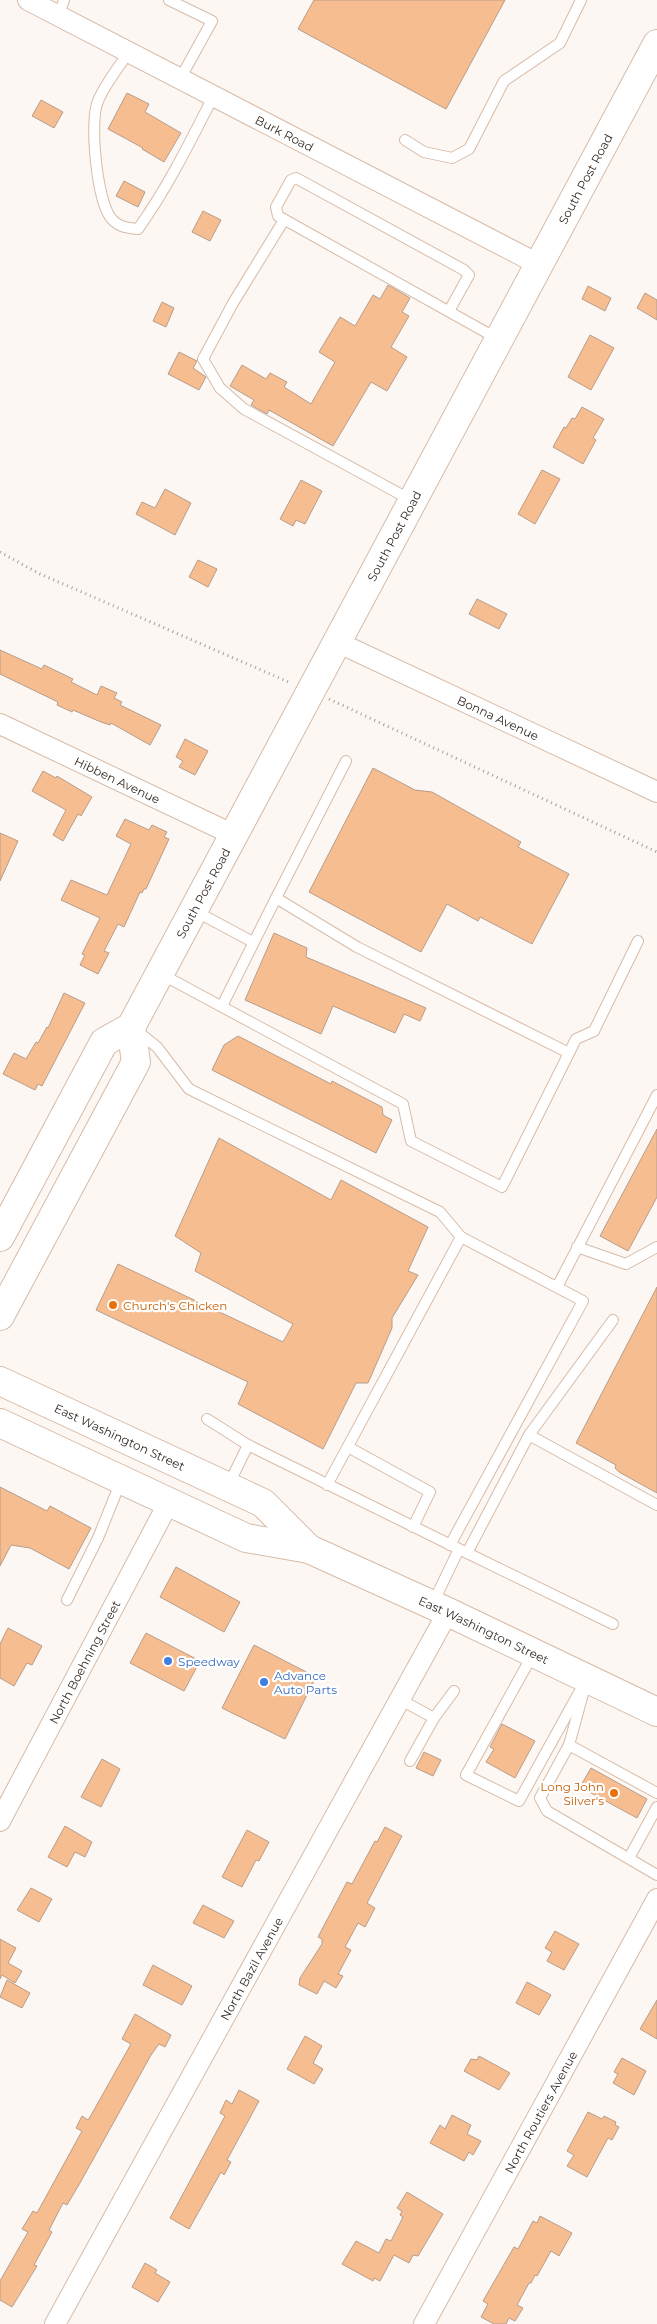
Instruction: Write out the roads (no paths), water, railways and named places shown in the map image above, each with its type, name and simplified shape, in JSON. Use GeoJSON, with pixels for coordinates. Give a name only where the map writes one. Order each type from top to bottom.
{"type":"FeatureCollection","features":[{"type":"Feature","properties":{"kind":"main road","name":"South Post Road"},"geometry":{"type":"LineString","coordinates":[[131,1027],[657,44]]}},
{"type":"Feature","properties":{"kind":"main road"},"geometry":{"type":"LineString","coordinates":[[0,1237],[104,1042],[131,1027],[136,1062],[0,1316]]}},
{"type":"Feature","properties":{"kind":"main road"},"geometry":{"type":"LineString","coordinates":[[0,1280],[43,1200],[63,1151],[60,1126]]}},
{"type":"Feature","properties":{"kind":"main road","name":"East Washington Street"},"geometry":{"type":"LineString","coordinates":[[0,1381],[263,1503],[308,1549]]}},
{"type":"Feature","properties":{"kind":"main road","name":"East Washington Street"},"geometry":{"type":"LineString","coordinates":[[0,1423],[246,1538],[308,1549],[440,1608],[657,1712]]}},
{"type":"Feature","properties":{"kind":"street","name":"Burk Road"},"geometry":{"type":"LineString","coordinates":[[28,0],[61,8],[129,52],[540,265]]}},
{"type":"Feature","properties":{"kind":"street","name":"Bonna Avenue"},"geometry":{"type":"LineString","coordinates":[[337,642],[657,792]]}},
{"type":"Feature","properties":{"kind":"street","name":"Hibben Avenue"},"geometry":{"type":"LineString","coordinates":[[1,726],[234,835]]}},
{"type":"Feature","properties":{"kind":"street","name":"North Boehning Street"},"geometry":{"type":"LineString","coordinates":[[0,1821],[169,1502]]}},
{"type":"Feature","properties":{"kind":"street","name":"North Bazil Avenue"},"geometry":{"type":"LineString","coordinates":[[54,2324],[399,1699],[440,1608]]}},
{"type":"Feature","properties":{"kind":"street","name":"North Routiers Avenue"},"geometry":{"type":"LineString","coordinates":[[424,2324],[657,1899]]}},
{"type":"Feature","properties":{"kind":"lane"},"geometry":{"type":"LineString","coordinates":[[169,0],[212,21],[180,79]]}},
{"type":"Feature","properties":{"kind":"lane"},"geometry":{"type":"LineString","coordinates":[[405,140],[424,152],[452,158],[469,149],[504,82],[560,43],[581,0]]}},
{"type":"Feature","properties":{"kind":"lane"},"geometry":{"type":"LineString","coordinates":[[129,52],[97,102],[94,120],[98,181],[110,217],[122,227],[138,229],[155,205],[171,180],[214,96]]}},
{"type":"Feature","properties":{"kind":"lane"},"geometry":{"type":"LineString","coordinates":[[449,311],[469,275],[464,270],[296,178],[291,180],[276,207],[278,216],[499,340]]}},
{"type":"Feature","properties":{"kind":"lane"},"geometry":{"type":"LineString","coordinates":[[284,220],[233,303],[203,359],[220,388],[244,408],[413,501]]}},
{"type":"Feature","properties":{"kind":"lane"},"geometry":{"type":"LineString","coordinates":[[222,1006],[346,761]]}},
{"type":"Feature","properties":{"kind":"lane"},"geometry":{"type":"LineString","coordinates":[[276,898],[357,947],[569,1053]]}},
{"type":"Feature","properties":{"kind":"lane"},"geometry":{"type":"LineString","coordinates":[[194,910],[253,942]]}},
{"type":"Feature","properties":{"kind":"lane"},"geometry":{"type":"LineString","coordinates":[[160,973],[403,1104],[411,1141],[502,1187],[576,1039],[594,1031],[638,942]]}},
{"type":"Feature","properties":{"kind":"lane"},"geometry":{"type":"LineString","coordinates":[[131,1027],[157,1047],[189,1089],[440,1212],[461,1237],[583,1301],[459,1549],[440,1608]]}},
{"type":"Feature","properties":{"kind":"lane"},"geometry":{"type":"LineString","coordinates":[[556,1287],[657,1095]]}},
{"type":"Feature","properties":{"kind":"lane"},"geometry":{"type":"LineString","coordinates":[[327,1486],[461,1237]]}},
{"type":"Feature","properties":{"kind":"lane"},"geometry":{"type":"LineString","coordinates":[[577,1247],[626,1264],[656,1246]]}},
{"type":"Feature","properties":{"kind":"lane"},"geometry":{"type":"LineString","coordinates":[[459,1549],[529,1435],[613,1320]]}},
{"type":"Feature","properties":{"kind":"lane"},"geometry":{"type":"LineString","coordinates":[[207,1419],[248,1445],[327,1486],[613,1624]]}},
{"type":"Feature","properties":{"kind":"lane"},"geometry":{"type":"LineString","coordinates":[[529,1435],[657,1505]]}},
{"type":"Feature","properties":{"kind":"lane"},"geometry":{"type":"LineString","coordinates":[[228,1487],[248,1445]]}},
{"type":"Feature","properties":{"kind":"lane"},"geometry":{"type":"LineString","coordinates":[[348,1447],[430,1492],[412,1527]]}},
{"type":"Feature","properties":{"kind":"lane"},"geometry":{"type":"LineString","coordinates":[[67,1600],[98,1538],[121,1480]]}},
{"type":"Feature","properties":{"kind":"lane"},"geometry":{"type":"LineString","coordinates":[[533,1653],[466,1775],[519,1801],[587,1678]]}},
{"type":"Feature","properties":{"kind":"lane"},"geometry":{"type":"LineString","coordinates":[[587,1678],[569,1744],[540,1798],[547,1811],[657,1876]]}},
{"type":"Feature","properties":{"kind":"lane"},"geometry":{"type":"LineString","coordinates":[[410,1761],[434,1718],[454,1691]]}},
{"type":"Feature","properties":{"kind":"lane"},"geometry":{"type":"LineString","coordinates":[[399,1699],[434,1718]]}},
{"type":"Feature","properties":{"kind":"lane"},"geometry":{"type":"LineString","coordinates":[[569,1744],[657,1793]]}},
{"type":"Feature","properties":{"kind":"lane"},"geometry":{"type":"LineString","coordinates":[[629,1858],[657,1807]]}},
{"type":"Feature","properties":{"kind":"place","name":"Church's Chicken"},"geometry":{"type":"Point","coordinates":[113,1305]}},
{"type":"Feature","properties":{"kind":"place","name":"Speedway"},"geometry":{"type":"Point","coordinates":[168,1661]}},
{"type":"Feature","properties":{"kind":"place","name":"Advance Auto Parts"},"geometry":{"type":"Point","coordinates":[264,1682]}},
{"type":"Feature","properties":{"kind":"place","name":"Long John Silver's"},"geometry":{"type":"Point","coordinates":[614,1793]}}]}
